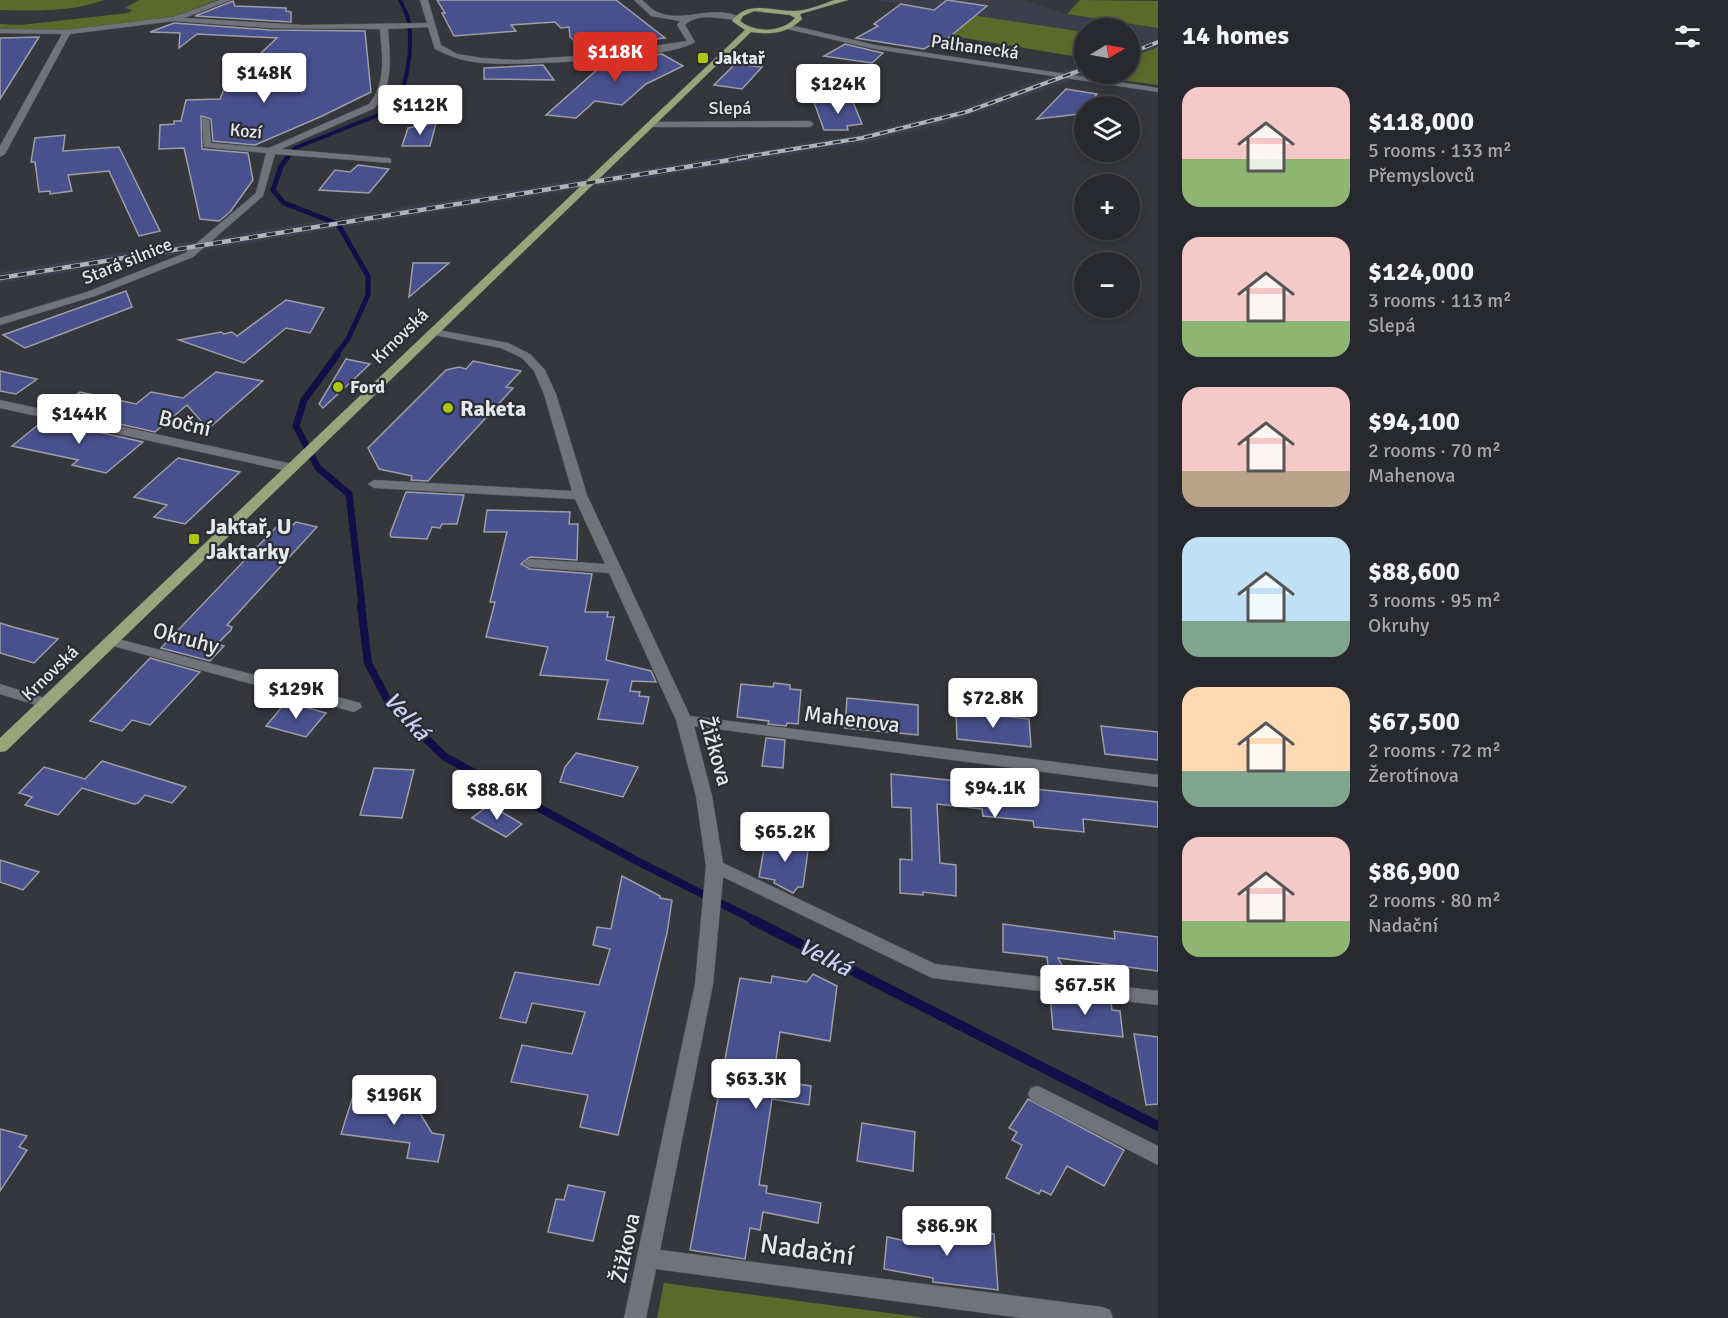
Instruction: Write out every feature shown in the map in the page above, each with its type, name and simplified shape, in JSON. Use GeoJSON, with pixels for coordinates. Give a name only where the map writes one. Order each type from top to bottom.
{"type":"FeatureCollection","features":[{"type":"Feature","properties":{"kind":"main road"},"geometry":{"type":"LineString","coordinates":[[792,13],[844,0]]}},
{"type":"Feature","properties":{"kind":"main road"},"geometry":{"type":"LineString","coordinates":[[765,4],[792,13],[799,17],[790,27],[770,30],[750,29],[737,24],[737,18],[765,4]]}},
{"type":"Feature","properties":{"kind":"main road","name":"Krnovská"},"geometry":{"type":"LineString","coordinates":[[0,747],[750,29]]}},
{"type":"Feature","properties":{"kind":"street"},"geometry":{"type":"LineString","coordinates":[[174,19],[227,0]]}},
{"type":"Feature","properties":{"kind":"street"},"geometry":{"type":"LineString","coordinates":[[424,0],[430,13],[435,42],[446,52],[476,60],[518,62],[684,46],[691,42],[681,25],[685,20]]}},
{"type":"Feature","properties":{"kind":"street"},"geometry":{"type":"LineString","coordinates":[[638,0],[654,14],[685,20],[704,16],[737,18]]}},
{"type":"Feature","properties":{"kind":"street"},"geometry":{"type":"LineString","coordinates":[[0,31],[67,32],[174,19],[245,26],[432,25]]}},
{"type":"Feature","properties":{"kind":"street"},"geometry":{"type":"LineString","coordinates":[[276,150],[372,106],[381,97],[386,85],[384,27]]}},
{"type":"Feature","properties":{"kind":"street","name":"Palhanecká"},"geometry":{"type":"LineString","coordinates":[[790,27],[886,49],[1158,90]]}},
{"type":"Feature","properties":{"kind":"street"},"geometry":{"type":"LineString","coordinates":[[0,154],[67,32]]}},
{"type":"Feature","properties":{"kind":"street","name":"Kozí"},"geometry":{"type":"LineString","coordinates":[[205,120],[207,145],[276,150]]}},
{"type":"Feature","properties":{"kind":"street","name":"Slepá"},"geometry":{"type":"LineString","coordinates":[[650,125],[810,124]]}},
{"type":"Feature","properties":{"kind":"street"},"geometry":{"type":"LineString","coordinates":[[276,150],[387,161]]}},
{"type":"Feature","properties":{"kind":"street","name":"Stará silnice"},"geometry":{"type":"LineString","coordinates":[[0,322],[91,294],[189,255],[260,194],[276,150]]}},
{"type":"Feature","properties":{"kind":"street","name":"Žižkova"},"geometry":{"type":"LineString","coordinates":[[433,332],[504,345],[526,356],[539,370],[550,394],[580,495],[684,720],[704,796],[715,871],[704,984],[635,1318]]}},
{"type":"Feature","properties":{"kind":"street","name":"Boční"},"geometry":{"type":"LineString","coordinates":[[0,404],[292,468]]}},
{"type":"Feature","properties":{"kind":"street"},"geometry":{"type":"LineString","coordinates":[[374,484],[580,495]]}},
{"type":"Feature","properties":{"kind":"street"},"geometry":{"type":"LineString","coordinates":[[530,563],[614,569]]}},
{"type":"Feature","properties":{"kind":"street","name":"Okruhy"},"geometry":{"type":"LineString","coordinates":[[111,641],[354,707]]}},
{"type":"Feature","properties":{"kind":"street"},"geometry":{"type":"LineString","coordinates":[[0,689],[46,703]]}},
{"type":"Feature","properties":{"kind":"street","name":"Mahenova"},"geometry":{"type":"LineString","coordinates":[[684,720],[1158,781]]}},
{"type":"Feature","properties":{"kind":"street"},"geometry":{"type":"LineString","coordinates":[[715,871],[932,971],[1158,998]]}},
{"type":"Feature","properties":{"kind":"street"},"geometry":{"type":"LineString","coordinates":[[1038,1094],[1158,1156]]}},
{"type":"Feature","properties":{"kind":"street","name":"Nadační"},"geometry":{"type":"LineString","coordinates":[[648,1258],[1102,1318]]}},
{"type":"Feature","properties":{"kind":"shaded area"},"geometry":{"type":"Polygon","coordinates":[[[873,0],[1022,0],[1067,14],[1093,18],[1074,18],[1074,30],[873,0]]]}},
{"type":"Feature","properties":{"kind":"shaded area"},"geometry":{"type":"Polygon","coordinates":[[[1140,25],[1158,28],[1158,48],[1140,54],[1140,43],[1145,41],[1140,40],[1140,25]]]}},
{"type":"Feature","properties":{"kind":"shaded area"},"geometry":{"type":"Polygon","coordinates":[[[1074,68],[1074,79],[1008,103],[939,125],[868,142],[0,283],[0,272],[855,135],[958,109],[1074,68]]]}},
{"type":"Feature","properties":{"kind":"green space"},"geometry":{"type":"Polygon","coordinates":[[[0,0],[104,0],[66,9],[26,11],[0,10],[0,0]]]}},
{"type":"Feature","properties":{"kind":"green space"},"geometry":{"type":"Polygon","coordinates":[[[139,0],[217,0],[169,18],[70,31],[0,30],[0,24],[21,25],[128,13],[133,10],[125,8],[139,0]]]}},
{"type":"Feature","properties":{"kind":"green space"},"geometry":{"type":"Polygon","coordinates":[[[1080,0],[1158,1],[1158,28],[1140,25],[1140,18],[1093,18],[1067,14],[1080,0]]]}},
{"type":"Feature","properties":{"kind":"green space"},"geometry":{"type":"Polygon","coordinates":[[[938,10],[1074,30],[1074,56],[935,33],[938,10]]]}},
{"type":"Feature","properties":{"kind":"green space"},"geometry":{"type":"Polygon","coordinates":[[[1158,47],[1158,85],[1140,83],[1140,54],[1158,47]]]}},
{"type":"Feature","properties":{"kind":"green space"},"geometry":{"type":"Polygon","coordinates":[[[664,1283],[926,1318],[657,1318],[664,1283]]]}},
{"type":"Feature","properties":{"kind":"building"},"geometry":{"type":"Polygon","coordinates":[[[437,0],[616,0],[665,38],[639,41],[645,45],[587,53],[570,37],[569,27],[561,28],[555,22],[511,25],[516,31],[454,36],[437,0]]]}},
{"type":"Feature","properties":{"kind":"building"},"geometry":{"type":"Polygon","coordinates":[[[947,0],[987,6],[942,43],[936,42],[924,49],[856,38],[878,26],[874,24],[901,4],[934,10],[947,0]]]}},
{"type":"Feature","properties":{"kind":"building"},"geometry":{"type":"Polygon","coordinates":[[[233,1],[235,6],[286,8],[286,11],[291,12],[291,22],[195,16],[233,1]]]}},
{"type":"Feature","properties":{"kind":"building"},"geometry":{"type":"Polygon","coordinates":[[[174,23],[270,30],[365,31],[371,92],[255,145],[213,141],[211,119],[201,116],[202,149],[248,153],[253,180],[230,212],[219,221],[200,219],[184,148],[159,149],[160,125],[181,121],[186,100],[220,99],[228,79],[233,79],[277,38],[197,34],[179,48],[180,33],[150,32],[174,23]]]}},
{"type":"Feature","properties":{"kind":"building"},"geometry":{"type":"Polygon","coordinates":[[[39,37],[0,99],[0,38],[39,37]]]}},
{"type":"Feature","properties":{"kind":"building"},"geometry":{"type":"Polygon","coordinates":[[[845,44],[883,53],[872,63],[824,56],[845,44]]]}},
{"type":"Feature","properties":{"kind":"building"},"geometry":{"type":"Polygon","coordinates":[[[662,54],[683,66],[646,84],[622,105],[595,101],[576,118],[546,115],[607,61],[662,54]]]}},
{"type":"Feature","properties":{"kind":"building"},"geometry":{"type":"Polygon","coordinates":[[[735,64],[762,67],[742,89],[714,85],[735,64]]]}},
{"type":"Feature","properties":{"kind":"building"},"geometry":{"type":"Polygon","coordinates":[[[543,65],[554,80],[484,79],[484,68],[543,65]]]}},
{"type":"Feature","properties":{"kind":"building"},"geometry":{"type":"Polygon","coordinates":[[[1066,89],[1097,94],[1095,96],[1074,96],[1074,115],[1037,119],[1066,89]]]}},
{"type":"Feature","properties":{"kind":"building"},"geometry":{"type":"Polygon","coordinates":[[[814,102],[853,102],[862,124],[847,126],[848,130],[824,130],[814,102]]]}},
{"type":"Feature","properties":{"kind":"building"},"geometry":{"type":"Polygon","coordinates":[[[436,123],[430,146],[402,146],[408,128],[436,123]]]}},
{"type":"Feature","properties":{"kind":"building"},"geometry":{"type":"Polygon","coordinates":[[[65,135],[63,151],[119,147],[160,231],[139,236],[109,171],[68,175],[72,191],[50,194],[50,191],[39,192],[35,162],[31,162],[35,138],[65,135]]]}},
{"type":"Feature","properties":{"kind":"building"},"geometry":{"type":"Polygon","coordinates":[[[358,165],[389,169],[369,193],[319,190],[335,170],[350,172],[358,165]]]}},
{"type":"Feature","properties":{"kind":"building"},"geometry":{"type":"Polygon","coordinates":[[[413,263],[449,263],[409,297],[413,263]]]}},
{"type":"Feature","properties":{"kind":"building"},"geometry":{"type":"Polygon","coordinates":[[[126,291],[132,307],[25,348],[3,335],[126,291]]]}},
{"type":"Feature","properties":{"kind":"building"},"geometry":{"type":"Polygon","coordinates":[[[286,300],[324,308],[310,333],[286,328],[244,363],[179,340],[221,332],[224,334],[232,332],[237,336],[286,300]]]}},
{"type":"Feature","properties":{"kind":"building"},"geometry":{"type":"Polygon","coordinates":[[[346,359],[370,364],[323,408],[319,404],[346,359]]]}},
{"type":"Feature","properties":{"kind":"building"},"geometry":{"type":"Polygon","coordinates":[[[473,361],[521,371],[506,387],[513,388],[428,481],[411,480],[412,476],[379,469],[368,448],[446,370],[459,367],[466,369],[473,361]]]}},
{"type":"Feature","properties":{"kind":"building"},"geometry":{"type":"Polygon","coordinates":[[[0,371],[37,379],[16,394],[0,391],[0,371]]]}},
{"type":"Feature","properties":{"kind":"building"},"geometry":{"type":"Polygon","coordinates":[[[216,372],[263,381],[208,429],[187,405],[155,432],[57,410],[80,392],[136,404],[151,392],[183,398],[216,372]]]}},
{"type":"Feature","properties":{"kind":"building"},"geometry":{"type":"Polygon","coordinates":[[[44,420],[143,442],[106,473],[72,465],[78,460],[12,446],[44,420]]]}},
{"type":"Feature","properties":{"kind":"building"},"geometry":{"type":"Polygon","coordinates":[[[178,458],[240,472],[185,524],[154,517],[167,505],[134,497],[178,458]]]}},
{"type":"Feature","properties":{"kind":"building"},"geometry":{"type":"Polygon","coordinates":[[[406,492],[464,495],[457,524],[442,524],[440,528],[432,527],[427,539],[391,537],[390,534],[406,492]]]}},
{"type":"Feature","properties":{"kind":"building"},"geometry":{"type":"Polygon","coordinates":[[[487,510],[570,512],[569,524],[578,524],[577,560],[530,557],[521,564],[530,569],[592,574],[585,612],[608,612],[607,617],[614,617],[606,660],[651,671],[656,682],[632,681],[630,691],[640,692],[639,696],[649,697],[643,724],[598,719],[608,680],[540,675],[548,647],[486,637],[495,602],[490,602],[507,532],[484,532],[487,510]]]}},
{"type":"Feature","properties":{"kind":"building"},"geometry":{"type":"Polygon","coordinates":[[[281,522],[293,525],[296,522],[317,527],[227,625],[232,627],[231,630],[217,644],[224,646],[210,661],[161,648],[281,522]]]}},
{"type":"Feature","properties":{"kind":"building"},"geometry":{"type":"Polygon","coordinates":[[[0,623],[58,639],[34,663],[0,653],[0,623]]]}},
{"type":"Feature","properties":{"kind":"building"},"geometry":{"type":"Polygon","coordinates":[[[150,658],[200,672],[150,725],[132,720],[122,731],[90,721],[150,658]]]}},
{"type":"Feature","properties":{"kind":"building"},"geometry":{"type":"Polygon","coordinates":[[[774,683],[790,685],[790,689],[801,690],[798,724],[787,723],[786,726],[768,724],[769,721],[737,717],[741,684],[773,687],[774,683]]]}},
{"type":"Feature","properties":{"kind":"building"},"geometry":{"type":"Polygon","coordinates":[[[847,698],[918,705],[918,735],[845,728],[847,698]]]}},
{"type":"Feature","properties":{"kind":"building"},"geometry":{"type":"Polygon","coordinates":[[[286,702],[326,713],[306,737],[266,726],[286,702]]]}},
{"type":"Feature","properties":{"kind":"building"},"geometry":{"type":"Polygon","coordinates":[[[956,711],[1029,719],[1031,747],[957,739],[956,711]]]}},
{"type":"Feature","properties":{"kind":"building"},"geometry":{"type":"Polygon","coordinates":[[[1101,726],[1158,732],[1158,760],[1105,754],[1101,726]]]}},
{"type":"Feature","properties":{"kind":"building"},"geometry":{"type":"Polygon","coordinates":[[[766,738],[785,740],[783,768],[762,766],[766,738]]]}},
{"type":"Feature","properties":{"kind":"building"},"geometry":{"type":"Polygon","coordinates":[[[576,753],[638,767],[623,797],[560,782],[565,767],[576,753]]]}},
{"type":"Feature","properties":{"kind":"building"},"geometry":{"type":"Polygon","coordinates":[[[102,761],[186,787],[172,803],[145,795],[134,804],[82,788],[58,815],[25,805],[32,797],[19,793],[44,767],[85,779],[102,761]]]}},
{"type":"Feature","properties":{"kind":"building"},"geometry":{"type":"Polygon","coordinates":[[[374,768],[414,770],[402,818],[360,815],[374,768]]]}},
{"type":"Feature","properties":{"kind":"building"},"geometry":{"type":"Polygon","coordinates":[[[891,774],[1158,802],[1158,827],[1083,819],[1084,832],[1034,827],[1033,821],[983,816],[982,809],[937,804],[940,863],[956,865],[956,896],[923,892],[923,895],[900,893],[900,859],[912,860],[911,808],[892,807],[891,774]]]}},
{"type":"Feature","properties":{"kind":"building"},"geometry":{"type":"Polygon","coordinates":[[[489,805],[522,824],[506,837],[472,818],[489,805]]]}},
{"type":"Feature","properties":{"kind":"building"},"geometry":{"type":"Polygon","coordinates":[[[766,837],[809,843],[803,887],[798,887],[793,893],[774,883],[775,880],[759,877],[766,837]]]}},
{"type":"Feature","properties":{"kind":"building"},"geometry":{"type":"Polygon","coordinates":[[[0,860],[39,872],[23,890],[0,882],[0,860]]]}},
{"type":"Feature","properties":{"kind":"building"},"geometry":{"type":"Polygon","coordinates":[[[622,876],[660,898],[672,900],[667,933],[618,1135],[580,1127],[588,1095],[511,1082],[522,1045],[572,1054],[585,1012],[532,1003],[526,1023],[500,1018],[515,972],[599,985],[610,949],[593,945],[597,927],[611,929],[622,876]]]}},
{"type":"Feature","properties":{"kind":"building"},"geometry":{"type":"Polygon","coordinates":[[[1003,924],[1115,939],[1114,931],[1158,937],[1158,971],[1058,958],[1069,978],[1049,976],[1047,957],[1003,952],[1003,924]]]}},
{"type":"Feature","properties":{"kind":"building"},"geometry":{"type":"Polygon","coordinates":[[[813,974],[837,986],[830,1041],[780,1032],[773,1080],[811,1086],[809,1105],[772,1099],[759,1185],[767,1186],[766,1193],[821,1203],[818,1223],[763,1212],[760,1230],[750,1228],[745,1259],[690,1250],[740,978],[771,983],[772,976],[807,982],[813,974]]]}},
{"type":"Feature","properties":{"kind":"building"},"geometry":{"type":"Polygon","coordinates":[[[1050,994],[1111,1002],[1112,1010],[1120,1011],[1123,1037],[1053,1029],[1050,994]]]}},
{"type":"Feature","properties":{"kind":"building"},"geometry":{"type":"Polygon","coordinates":[[[1134,1034],[1158,1037],[1158,1104],[1146,1105],[1134,1034]]]}},
{"type":"Feature","properties":{"kind":"building"},"geometry":{"type":"Polygon","coordinates":[[[353,1096],[423,1106],[421,1115],[432,1133],[444,1135],[438,1162],[407,1158],[410,1143],[341,1134],[353,1096]]]}},
{"type":"Feature","properties":{"kind":"building"},"geometry":{"type":"Polygon","coordinates":[[[1028,1099],[1124,1150],[1104,1186],[1067,1166],[1051,1195],[1041,1190],[1039,1194],[1006,1178],[1022,1145],[1012,1140],[1017,1132],[1009,1128],[1028,1099]]]}},
{"type":"Feature","properties":{"kind":"building"},"geometry":{"type":"Polygon","coordinates":[[[862,1123],[915,1132],[913,1171],[857,1161],[862,1123]]]}},
{"type":"Feature","properties":{"kind":"building"},"geometry":{"type":"Polygon","coordinates":[[[0,1129],[27,1136],[19,1147],[27,1150],[0,1191],[0,1129]]]}},
{"type":"Feature","properties":{"kind":"building"},"geometry":{"type":"Polygon","coordinates":[[[568,1185],[605,1192],[593,1241],[548,1232],[556,1199],[564,1200],[568,1185]]]}},
{"type":"Feature","properties":{"kind":"building"},"geometry":{"type":"Polygon","coordinates":[[[922,1224],[994,1234],[998,1290],[933,1282],[933,1278],[884,1269],[887,1237],[921,1244],[922,1224]]]}},
{"type":"Feature","properties":{"kind":"waterway","name":"Velká"},"geometry":{"type":"LineString","coordinates":[[287,158],[295,148],[386,112],[394,104],[404,83],[410,45],[408,19],[400,0]]}},
{"type":"Feature","properties":{"kind":"waterway","name":"Velká"},"geometry":{"type":"LineString","coordinates":[[288,157],[281,166],[273,190],[284,203],[338,224],[368,276],[368,295],[348,339],[335,356]]}},
{"type":"Feature","properties":{"kind":"waterway","name":"Velká"},"geometry":{"type":"LineString","coordinates":[[337,355],[304,400],[296,426],[318,468],[349,494],[362,606]]}},
{"type":"Feature","properties":{"kind":"waterway","name":"Velká"},"geometry":{"type":"LineString","coordinates":[[361,605],[368,663],[389,703],[445,757],[637,861],[756,921]]}},
{"type":"Feature","properties":{"kind":"waterway","name":"Velká"},"geometry":{"type":"LineString","coordinates":[[753,920],[1158,1126]]}},
{"type":"Feature","properties":{"kind":"railway"},"geometry":{"type":"LineString","coordinates":[[1140,49],[1158,42]]}},
{"type":"Feature","properties":{"kind":"railway"},"geometry":{"type":"LineString","coordinates":[[738,158],[862,138],[966,112],[1074,73]]}},
{"type":"Feature","properties":{"kind":"railway"},"geometry":{"type":"LineString","coordinates":[[0,278],[748,157]]}},
{"type":"Feature","properties":{"kind":"place","name":"Jaktař"},"geometry":{"type":"Point","coordinates":[703,58]}},
{"type":"Feature","properties":{"kind":"place","name":"Ford"},"geometry":{"type":"Point","coordinates":[338,387]}},
{"type":"Feature","properties":{"kind":"place","name":"Raketa"},"geometry":{"type":"Point","coordinates":[448,408]}},
{"type":"Feature","properties":{"kind":"place","name":"Jaktař, U Jaktarky"},"geometry":{"type":"Point","coordinates":[194,539]}}]}
